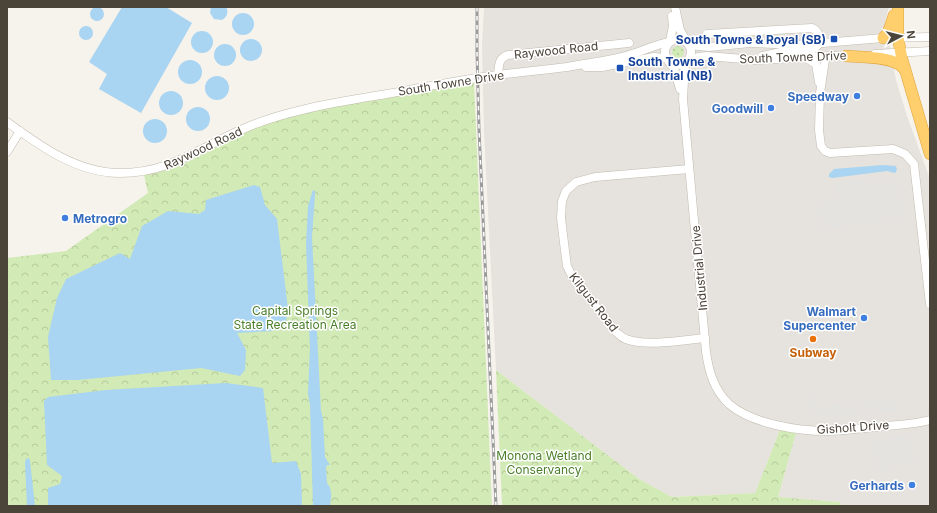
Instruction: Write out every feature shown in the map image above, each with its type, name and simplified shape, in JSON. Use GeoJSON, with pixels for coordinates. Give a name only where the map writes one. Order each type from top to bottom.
{"type":"FeatureCollection","features":[{"type":"Feature","properties":{"kind":"highway"},"geometry":{"type":"LineString","coordinates":[[897,7],[900,53],[930,154]]}},
{"type":"Feature","properties":{"kind":"highway"},"geometry":{"type":"LineString","coordinates":[[883,38],[888,33],[897,7]]}},
{"type":"Feature","properties":{"kind":"highway"},"geometry":{"type":"LineString","coordinates":[[846,56],[894,61],[902,65],[904,69]]}},
{"type":"Feature","properties":{"kind":"street"},"geometry":{"type":"LineString","coordinates":[[671,7],[673,26],[670,42],[665,51],[667,60],[678,65],[686,62],[691,54],[688,44],[680,30],[675,7]]}},
{"type":"Feature","properties":{"kind":"street"},"geometry":{"type":"LineString","coordinates":[[707,34],[812,28],[819,34],[820,43],[814,49],[781,52],[748,60]]}},
{"type":"Feature","properties":{"kind":"street","name":"South Towne Drive"},"geometry":{"type":"LineString","coordinates":[[688,44],[709,47],[744,44],[799,45],[883,38],[930,37]]}},
{"type":"Feature","properties":{"kind":"street"},"geometry":{"type":"LineString","coordinates":[[670,42],[680,39],[688,44]]}},
{"type":"Feature","properties":{"kind":"street","name":"South Towne Drive"},"geometry":{"type":"LineString","coordinates":[[337,103],[498,75],[565,67],[627,56],[670,42]]}},
{"type":"Feature","properties":{"kind":"street","name":"Raywood Road"},"geometry":{"type":"LineString","coordinates":[[498,75],[499,61],[504,56],[629,43]]}},
{"type":"Feature","properties":{"kind":"street","name":"South Towne Drive"},"geometry":{"type":"LineString","coordinates":[[686,62],[698,57],[707,56],[748,60],[930,51]]}},
{"type":"Feature","properties":{"kind":"street"},"geometry":{"type":"LineString","coordinates":[[820,93],[825,60],[827,56]]}},
{"type":"Feature","properties":{"kind":"street","name":"South Towne Drive"},"geometry":{"type":"LineString","coordinates":[[565,67],[602,67],[654,57],[667,60]]}},
{"type":"Feature","properties":{"kind":"street"},"geometry":{"type":"LineString","coordinates":[[806,58],[816,64],[820,93],[820,142],[825,151],[836,153],[893,149],[899,150],[914,164],[916,169],[930,304]]}},
{"type":"Feature","properties":{"kind":"street","name":"Industrial Drive"},"geometry":{"type":"LineString","coordinates":[[667,60],[674,68],[683,99]]}},
{"type":"Feature","properties":{"kind":"street","name":"Industrial Drive"},"geometry":{"type":"LineString","coordinates":[[686,62],[683,99],[708,367],[716,388],[729,404],[753,417]]}},
{"type":"Feature","properties":{"kind":"street","name":"Raywood Road"},"geometry":{"type":"LineString","coordinates":[[7,122],[55,154],[71,162],[99,171],[131,173],[151,170],[182,160],[242,129],[265,120],[306,108],[337,103]]}},
{"type":"Feature","properties":{"kind":"street"},"geometry":{"type":"LineString","coordinates":[[7,152],[20,131]]}},
{"type":"Feature","properties":{"kind":"street","name":"Kilgust Road"},"geometry":{"type":"LineString","coordinates":[[690,169],[595,177],[576,182],[566,191],[562,201],[562,226],[567,266],[572,276],[616,332],[623,338],[633,341],[646,342],[705,338]]}},
{"type":"Feature","properties":{"kind":"street","name":"Gisholt Drive"},"geometry":{"type":"LineString","coordinates":[[753,417],[766,422],[795,428],[827,431],[930,420]]}},
{"type":"Feature","properties":{"kind":"shaded area"},"geometry":{"type":"Polygon","coordinates":[[[484,7],[889,7],[885,21],[896,80],[907,116],[930,179],[930,506],[841,506],[840,502],[778,497],[796,433],[780,430],[755,493],[672,497],[639,479],[496,370],[484,132],[482,44],[484,7]]]}},
{"type":"Feature","properties":{"kind":"shaded area"},"geometry":{"type":"Polygon","coordinates":[[[890,177],[891,181],[901,182],[905,221],[818,230],[815,207],[819,206],[820,201],[823,198],[833,196],[836,182],[890,177]]]}},
{"type":"Feature","properties":{"kind":"shaded area"},"geometry":{"type":"Polygon","coordinates":[[[817,394],[818,406],[822,409],[828,408],[828,404],[896,397],[898,411],[826,419],[826,415],[820,415],[819,419],[809,411],[806,395],[817,394]]]}},
{"type":"Feature","properties":{"kind":"shaded area"},"geometry":{"type":"Polygon","coordinates":[[[913,434],[916,465],[891,468],[888,472],[875,473],[870,439],[913,434]]]}},
{"type":"Feature","properties":{"kind":"green space"},"geometry":{"type":"Polygon","coordinates":[[[680,46],[683,47],[683,57],[676,58],[673,57],[672,50],[673,47],[680,46]]]}},
{"type":"Feature","properties":{"kind":"green space","name":"Capital Springs State Recreation Area"},"geometry":{"type":"Polygon","coordinates":[[[474,82],[492,506],[7,506],[7,258],[66,251],[148,193],[144,175],[170,169],[182,164],[239,134],[268,122],[320,109],[474,82]]]}},
{"type":"Feature","properties":{"kind":"green space","name":"Monona Wetland Conservancy"},"geometry":{"type":"Polygon","coordinates":[[[496,370],[639,479],[672,497],[755,493],[780,430],[796,433],[778,497],[840,502],[841,506],[502,506],[496,370]]]}},
{"type":"Feature","properties":{"kind":"water"},"geometry":{"type":"Polygon","coordinates":[[[97,7],[102,9],[104,14],[102,19],[97,21],[92,19],[90,14],[92,9],[97,7]]]}},
{"type":"Feature","properties":{"kind":"water"},"geometry":{"type":"Polygon","coordinates":[[[122,7],[166,7],[192,23],[141,113],[99,89],[107,74],[89,62],[122,7]]]}},
{"type":"Feature","properties":{"kind":"water"},"geometry":{"type":"Polygon","coordinates":[[[211,7],[226,7],[227,13],[224,19],[214,19],[210,13],[211,7]]]}},
{"type":"Feature","properties":{"kind":"water"},"geometry":{"type":"Polygon","coordinates":[[[243,13],[251,16],[254,24],[251,32],[243,35],[235,32],[232,24],[235,16],[243,13]]]}},
{"type":"Feature","properties":{"kind":"water"},"geometry":{"type":"Polygon","coordinates":[[[86,26],[91,28],[93,33],[91,38],[86,40],[81,38],[79,33],[81,28],[86,26]]]}},
{"type":"Feature","properties":{"kind":"water"},"geometry":{"type":"Polygon","coordinates":[[[202,31],[210,34],[213,42],[210,50],[202,53],[194,50],[191,42],[194,34],[202,31]]]}},
{"type":"Feature","properties":{"kind":"water"},"geometry":{"type":"Polygon","coordinates":[[[251,39],[259,42],[262,50],[259,58],[251,61],[243,58],[240,50],[243,42],[251,39]]]}},
{"type":"Feature","properties":{"kind":"water"},"geometry":{"type":"Polygon","coordinates":[[[225,44],[233,47],[236,55],[233,63],[225,66],[217,63],[214,55],[217,47],[225,44]]]}},
{"type":"Feature","properties":{"kind":"water"},"geometry":{"type":"Polygon","coordinates":[[[190,60],[195,61],[201,67],[201,77],[195,83],[190,84],[185,83],[179,77],[178,72],[179,67],[185,61],[190,60]]]}},
{"type":"Feature","properties":{"kind":"water"},"geometry":{"type":"Polygon","coordinates":[[[217,76],[222,77],[228,83],[228,93],[222,99],[217,100],[212,99],[206,93],[205,88],[206,83],[212,77],[217,76]]]}},
{"type":"Feature","properties":{"kind":"water"},"geometry":{"type":"Polygon","coordinates":[[[171,91],[176,92],[182,98],[182,108],[176,114],[171,115],[166,114],[160,108],[159,103],[160,98],[166,92],[171,91]]]}},
{"type":"Feature","properties":{"kind":"water"},"geometry":{"type":"Polygon","coordinates":[[[198,107],[203,108],[209,114],[209,124],[203,130],[198,131],[193,130],[187,124],[186,119],[187,114],[193,108],[198,107]]]}},
{"type":"Feature","properties":{"kind":"water"},"geometry":{"type":"Polygon","coordinates":[[[155,119],[160,120],[166,126],[166,136],[160,142],[155,143],[150,142],[144,136],[143,131],[144,126],[150,120],[155,119]]]}},
{"type":"Feature","properties":{"kind":"water"},"geometry":{"type":"Polygon","coordinates":[[[883,165],[896,166],[897,170],[895,173],[887,171],[832,178],[829,177],[829,174],[834,169],[883,165]]]}},
{"type":"Feature","properties":{"kind":"water"},"geometry":{"type":"Polygon","coordinates":[[[254,185],[260,187],[265,205],[277,219],[288,309],[286,322],[273,331],[237,333],[246,350],[245,370],[240,376],[201,368],[78,380],[51,380],[48,337],[57,298],[66,279],[120,253],[130,259],[142,226],[168,211],[199,214],[205,210],[206,200],[254,185]]]}},
{"type":"Feature","properties":{"kind":"water"},"geometry":{"type":"Polygon","coordinates":[[[313,190],[315,191],[315,194],[312,237],[321,411],[323,419],[325,457],[330,465],[327,465],[326,468],[327,483],[331,491],[330,506],[313,506],[310,405],[308,394],[310,348],[306,244],[308,206],[313,190]]]}},
{"type":"Feature","properties":{"kind":"water"},"geometry":{"type":"Polygon","coordinates":[[[226,383],[263,388],[272,463],[296,461],[301,474],[302,506],[48,506],[48,488],[60,484],[62,476],[47,465],[44,401],[48,397],[106,390],[226,383]]]}},
{"type":"Feature","properties":{"kind":"water"},"geometry":{"type":"Polygon","coordinates":[[[29,458],[35,506],[27,506],[25,462],[26,459],[29,458]]]}},
{"type":"Feature","properties":{"kind":"railway"},"geometry":{"type":"LineString","coordinates":[[477,7],[479,129],[496,506]]}},
{"type":"Feature","properties":{"kind":"place","name":"South Towne & Royal (SB)"},"geometry":{"type":"Point","coordinates":[834,39]}},
{"type":"Feature","properties":{"kind":"place","name":"South Towne & Industrial (NB)"},"geometry":{"type":"Point","coordinates":[620,68]}},
{"type":"Feature","properties":{"kind":"place","name":"Speedway"},"geometry":{"type":"Point","coordinates":[857,96]}},
{"type":"Feature","properties":{"kind":"place","name":"Goodwill"},"geometry":{"type":"Point","coordinates":[771,108]}},
{"type":"Feature","properties":{"kind":"place","name":"Metrogro"},"geometry":{"type":"Point","coordinates":[65,218]}},
{"type":"Feature","properties":{"kind":"place","name":"Walmart Supercenter"},"geometry":{"type":"Point","coordinates":[864,318]}},
{"type":"Feature","properties":{"kind":"place","name":"Subway"},"geometry":{"type":"Point","coordinates":[813,339]}},
{"type":"Feature","properties":{"kind":"place","name":"Gerhards"},"geometry":{"type":"Point","coordinates":[912,485]}}]}
